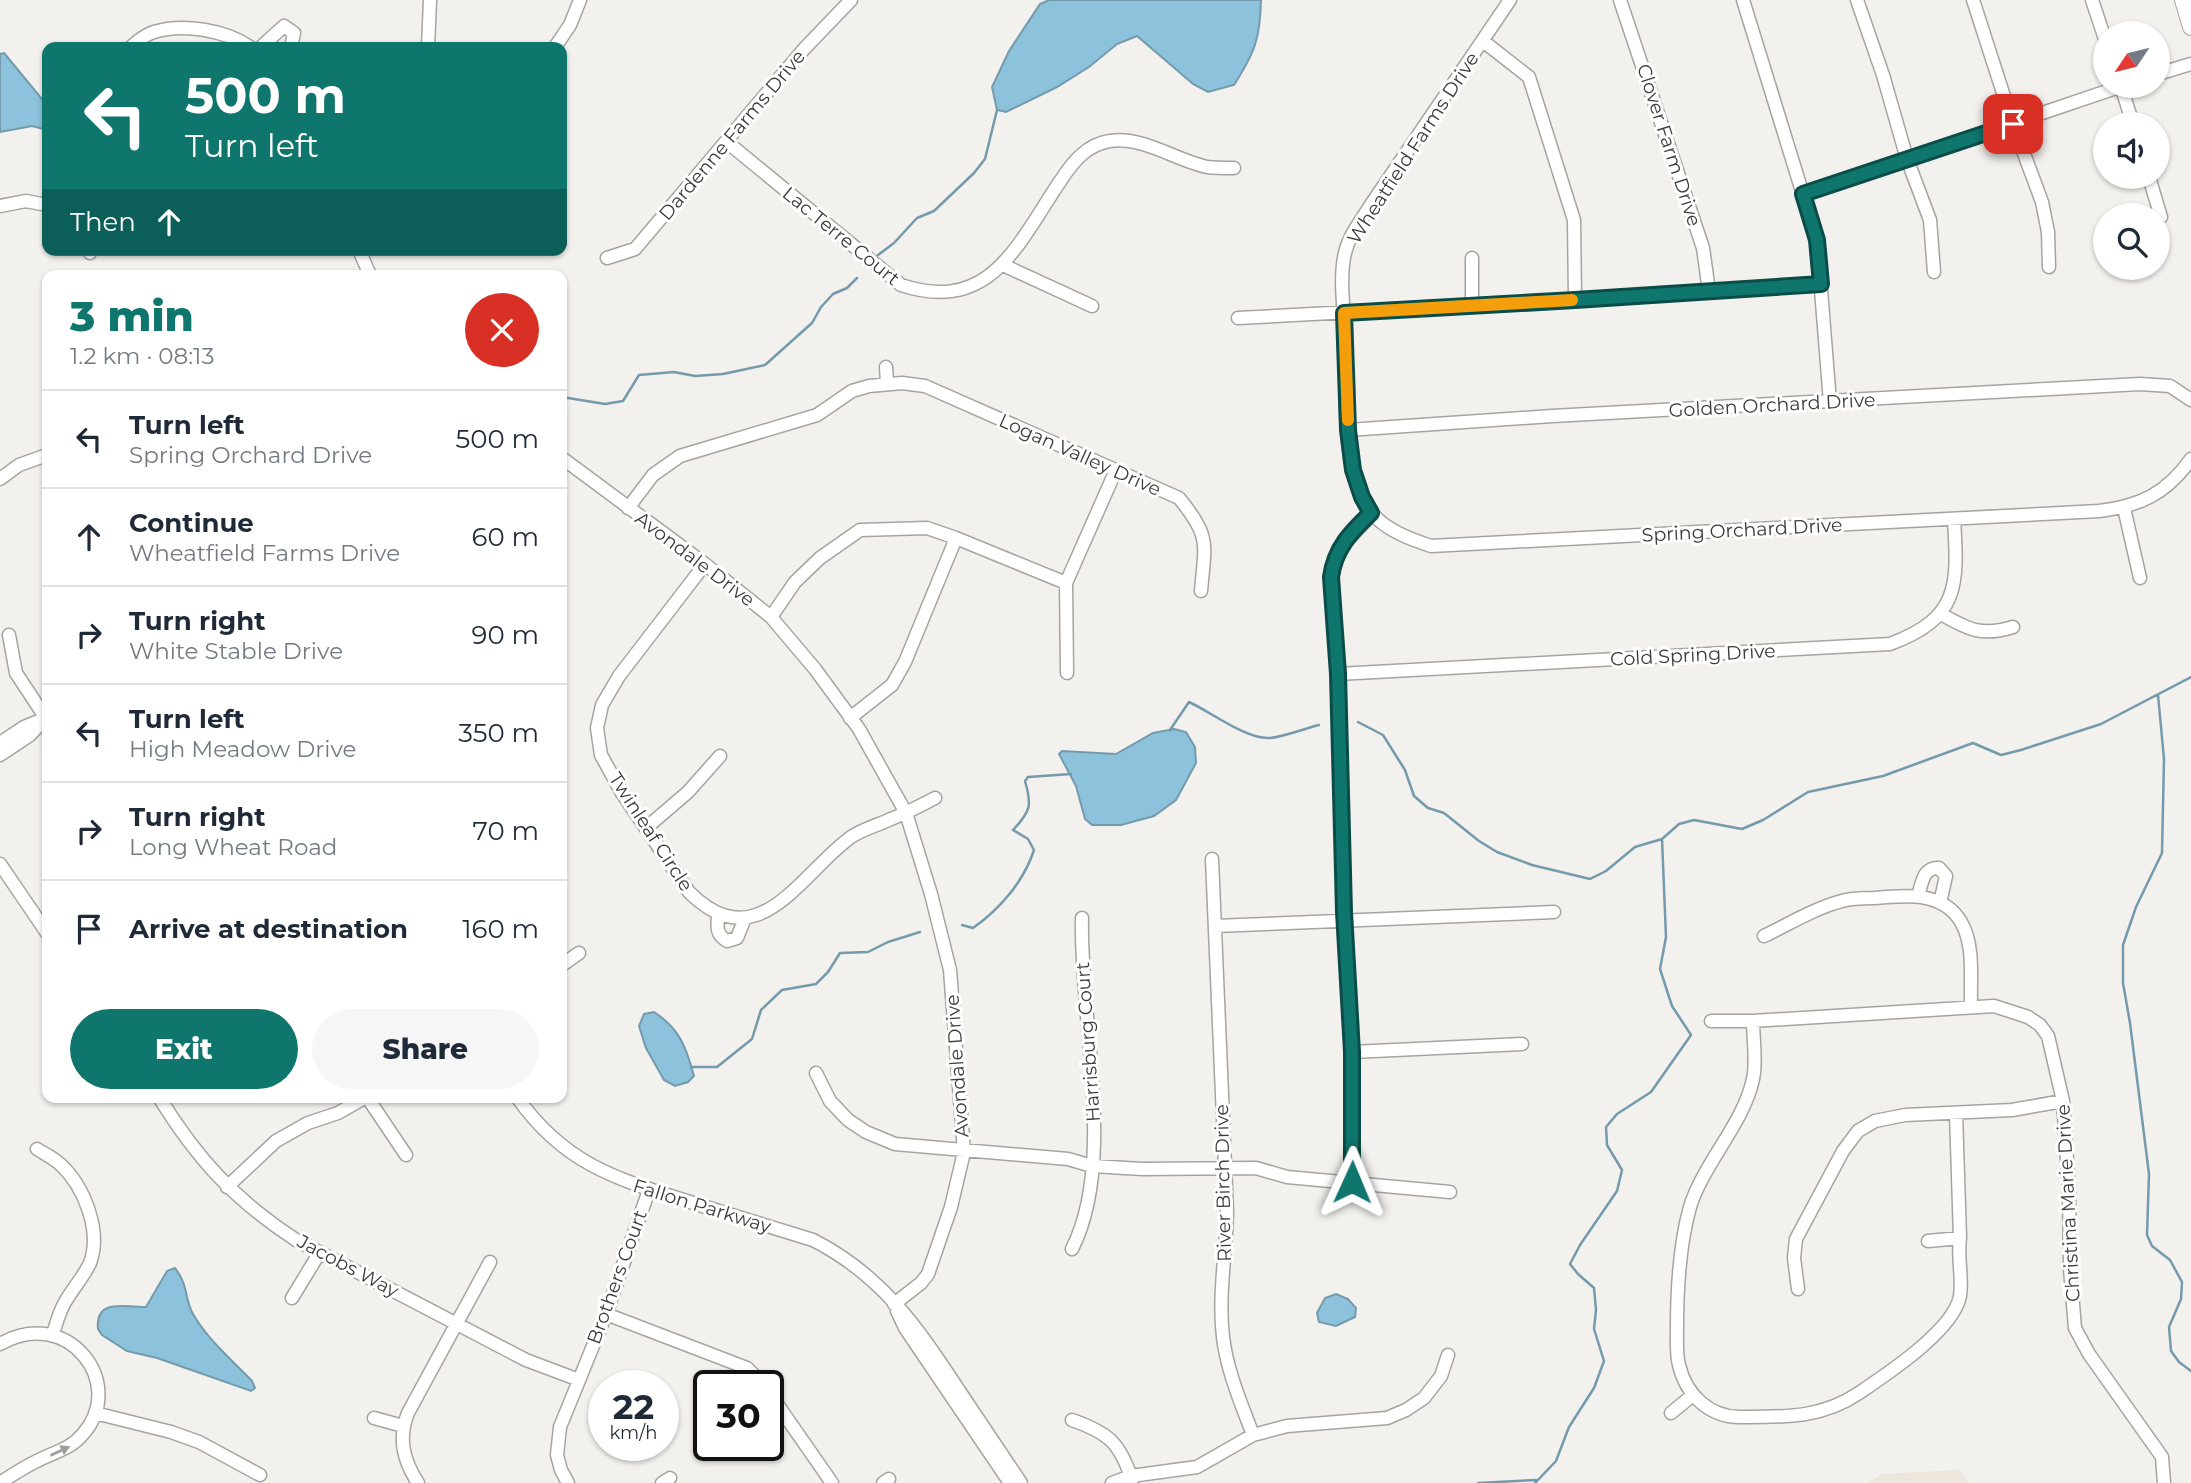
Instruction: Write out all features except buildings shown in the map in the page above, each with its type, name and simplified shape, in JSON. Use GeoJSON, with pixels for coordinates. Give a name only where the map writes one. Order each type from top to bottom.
{"type":"FeatureCollection","features":[{"type":"Feature","properties":{"kind":"main road"},"geometry":{"type":"LineString","coordinates":[[2182,0],[2191,27]]}},
{"type":"Feature","properties":{"kind":"street"},"geometry":{"type":"LineString","coordinates":[[428,42],[430,0]]}},
{"type":"Feature","properties":{"kind":"street"},"geometry":{"type":"LineString","coordinates":[[558,42],[570,24],[580,0]]}},
{"type":"Feature","properties":{"kind":"street","name":"Dardenne Farms Drive"},"geometry":{"type":"LineString","coordinates":[[607,258],[635,249],[804,49],[851,0]]}},
{"type":"Feature","properties":{"kind":"street","name":"Wheatfield Farms Drive"},"geometry":{"type":"LineString","coordinates":[[1348,430],[1343,267],[1345,253],[1354,231],[1510,0]]}},
{"type":"Feature","properties":{"kind":"street","name":"Clover Farm Drive"},"geometry":{"type":"LineString","coordinates":[[1620,0],[1703,248],[1709,291]]}},
{"type":"Feature","properties":{"kind":"street"},"geometry":{"type":"LineString","coordinates":[[1743,0],[1817,240],[1830,402]]}},
{"type":"Feature","properties":{"kind":"street"},"geometry":{"type":"LineString","coordinates":[[1857,0],[1883,75],[1907,159],[1930,220],[1934,272]]}},
{"type":"Feature","properties":{"kind":"street"},"geometry":{"type":"LineString","coordinates":[[1973,0],[2013,124],[2042,202],[2048,232],[2049,267]]}},
{"type":"Feature","properties":{"kind":"street"},"geometry":{"type":"LineString","coordinates":[[2092,0],[2099,21]]}},
{"type":"Feature","properties":{"kind":"street"},"geometry":{"type":"LineString","coordinates":[[266,42],[284,26],[294,33],[292,42]]}},
{"type":"Feature","properties":{"kind":"street"},"geometry":{"type":"LineString","coordinates":[[136,42],[144,35],[171,29],[219,33],[239,42]]}},
{"type":"Feature","properties":{"kind":"street"},"geometry":{"type":"LineString","coordinates":[[1483,41],[1530,77],[1574,220],[1575,300]]}},
{"type":"Feature","properties":{"kind":"street"},"geometry":{"type":"LineString","coordinates":[[2170,70],[2191,64]]}},
{"type":"Feature","properties":{"kind":"street"},"geometry":{"type":"LineString","coordinates":[[1803,194],[2093,96]]}},
{"type":"Feature","properties":{"kind":"street","name":"Lac Terre Court"},"geometry":{"type":"LineString","coordinates":[[727,142],[901,285],[921,292],[961,291],[978,284],[1003,265],[1074,162],[1087,150],[1108,141],[1129,141],[1208,167],[1234,168]]}},
{"type":"Feature","properties":{"kind":"street"},"geometry":{"type":"LineString","coordinates":[[0,206],[26,201],[42,204]]}},
{"type":"Feature","properties":{"kind":"street"},"geometry":{"type":"LineString","coordinates":[[1472,258],[1472,305]]}},
{"type":"Feature","properties":{"kind":"street"},"geometry":{"type":"LineString","coordinates":[[1003,265],[1092,306]]}},
{"type":"Feature","properties":{"kind":"street"},"geometry":{"type":"LineString","coordinates":[[1238,318],[1821,284]]}},
{"type":"Feature","properties":{"kind":"street"},"geometry":{"type":"LineString","coordinates":[[886,367],[887,383]]}},
{"type":"Feature","properties":{"kind":"street","name":"Logan Valley Drive"},"geometry":{"type":"LineString","coordinates":[[628,508],[653,475],[680,456],[817,415],[852,391],[887,383],[925,386],[1179,498],[1199,522],[1205,544],[1201,591]]}},
{"type":"Feature","properties":{"kind":"street","name":"Golden Orchard Drive"},"geometry":{"type":"LineString","coordinates":[[1348,430],[1552,416],[2140,384],[2170,386],[2191,400]]}},
{"type":"Feature","properties":{"kind":"street","name":"Spring Orchard Drive"},"geometry":{"type":"LineString","coordinates":[[1348,430],[1356,483],[1371,513],[1390,529],[1431,546],[2124,508],[2144,501],[2164,489],[2191,460]]}},
{"type":"Feature","properties":{"kind":"street"},"geometry":{"type":"LineString","coordinates":[[0,479],[19,465],[42,457]]}},
{"type":"Feature","properties":{"kind":"street","name":"Avondale Drive"},"geometry":{"type":"LineString","coordinates":[[567,462],[705,564],[771,617],[815,669],[859,729],[906,813],[931,894],[950,970],[964,1152],[951,1207],[928,1274],[921,1283],[894,1304]]}},
{"type":"Feature","properties":{"kind":"street"},"geometry":{"type":"LineString","coordinates":[[1068,673],[1066,583],[1116,470]]}},
{"type":"Feature","properties":{"kind":"street"},"geometry":{"type":"LineString","coordinates":[[2124,508],[2140,578]]}},
{"type":"Feature","properties":{"kind":"street"},"geometry":{"type":"LineString","coordinates":[[1352,1182],[1352,1052],[1345,922],[1338,674],[1332,592],[1333,561],[1343,543],[1371,513]]}},
{"type":"Feature","properties":{"kind":"street","name":"Cold Spring Drive"},"geometry":{"type":"LineString","coordinates":[[1338,674],[1890,644],[1914,636],[1941,614],[1953,590],[1957,570],[1954,519]]}},
{"type":"Feature","properties":{"kind":"street"},"geometry":{"type":"LineString","coordinates":[[771,617],[795,582],[820,558],[860,530],[927,528],[1066,583]]}},
{"type":"Feature","properties":{"kind":"street"},"geometry":{"type":"LineString","coordinates":[[850,718],[892,685],[905,662],[956,538]]}},
{"type":"Feature","properties":{"kind":"street","name":"Twinleaf Circle"},"geometry":{"type":"LineString","coordinates":[[705,564],[618,676],[602,705],[597,728],[601,755],[622,793],[689,892],[718,915],[717,930],[720,937],[727,941],[737,938],[745,918],[756,916],[783,900],[808,879],[831,853],[855,834],[906,813]]}},
{"type":"Feature","properties":{"kind":"street"},"geometry":{"type":"LineString","coordinates":[[1941,614],[1968,629],[1993,633],[2013,627]]}},
{"type":"Feature","properties":{"kind":"street"},"geometry":{"type":"LineString","coordinates":[[9,635],[16,673],[42,711]]}},
{"type":"Feature","properties":{"kind":"street"},"geometry":{"type":"LineString","coordinates":[[0,743],[24,727],[42,720]]}},
{"type":"Feature","properties":{"kind":"street"},"geometry":{"type":"LineString","coordinates":[[0,755],[30,735],[42,723]]}},
{"type":"Feature","properties":{"kind":"street"},"geometry":{"type":"LineString","coordinates":[[646,828],[688,792],[720,756]]}},
{"type":"Feature","properties":{"kind":"street"},"geometry":{"type":"LineString","coordinates":[[906,813],[935,798]]}},
{"type":"Feature","properties":{"kind":"street","name":"River Birch Drive"},"geometry":{"type":"LineString","coordinates":[[1212,859],[1227,1212],[1220,1302],[1223,1339],[1233,1381],[1253,1435]]}},
{"type":"Feature","properties":{"kind":"street"},"geometry":{"type":"LineString","coordinates":[[0,864],[42,926]]}},
{"type":"Feature","properties":{"kind":"street"},"geometry":{"type":"LineString","coordinates":[[1918,897],[1926,872],[1930,868],[1939,868],[1946,876],[1940,903]]}},
{"type":"Feature","properties":{"kind":"street"},"geometry":{"type":"LineString","coordinates":[[1764,936],[1844,900],[1925,897],[1948,907],[1961,922],[1968,939],[1970,1007]]}},
{"type":"Feature","properties":{"kind":"street"},"geometry":{"type":"LineString","coordinates":[[1215,926],[1554,912]]}},
{"type":"Feature","properties":{"kind":"street"},"geometry":{"type":"LineString","coordinates":[[718,915],[745,918]]}},
{"type":"Feature","properties":{"kind":"street","name":"Harrisburg Court"},"geometry":{"type":"LineString","coordinates":[[1072,1249],[1082,1230],[1089,1202],[1094,1128],[1081,938],[1082,918]]}},
{"type":"Feature","properties":{"kind":"street"},"geometry":{"type":"LineString","coordinates":[[567,961],[579,953]]}},
{"type":"Feature","properties":{"kind":"street","name":"Christina Marie Drive"},"geometry":{"type":"LineString","coordinates":[[1710,1021],[1753,1021],[1994,1006],[2028,1017],[2039,1025],[2048,1037],[2063,1101],[2075,1328],[2089,1354],[2162,1457],[2164,1483]]}},
{"type":"Feature","properties":{"kind":"street"},"geometry":{"type":"LineString","coordinates":[[1753,1021],[1754,1079],[1741,1110],[1690,1206],[1677,1284],[1678,1363],[1684,1382],[1693,1395],[1702,1405],[1712,1410],[1734,1418],[1803,1415],[1825,1411],[1846,1402],[1935,1336],[1949,1321],[1960,1297],[1958,1253],[1961,1238],[1956,1113]]}},
{"type":"Feature","properties":{"kind":"street"},"geometry":{"type":"LineString","coordinates":[[1352,1052],[1522,1044]]}},
{"type":"Feature","properties":{"kind":"street"},"geometry":{"type":"LineString","coordinates":[[816,1073],[830,1101],[848,1120],[866,1132],[895,1144],[1068,1159],[1092,1166],[1142,1169],[1256,1168],[1287,1177],[1450,1192]]}},
{"type":"Feature","properties":{"kind":"street"},"geometry":{"type":"LineString","coordinates":[[1798,1289],[1794,1258],[1796,1240],[1843,1151],[1858,1131],[1875,1121],[1905,1115],[2012,1110],[2063,1101]]}},
{"type":"Feature","properties":{"kind":"street","name":"Jacobs Way"},"geometry":{"type":"LineString","coordinates":[[163,1103],[184,1137],[227,1187],[266,1220],[296,1240],[526,1360],[579,1380]]}},
{"type":"Feature","properties":{"kind":"street"},"geometry":{"type":"LineString","coordinates":[[227,1187],[276,1140],[356,1103]]}},
{"type":"Feature","properties":{"kind":"street"},"geometry":{"type":"LineString","coordinates":[[370,1103],[406,1155]]}},
{"type":"Feature","properties":{"kind":"street","name":"Fallon Parkway"},"geometry":{"type":"LineString","coordinates":[[522,1103],[544,1131],[577,1158],[606,1174],[813,1240],[843,1256],[866,1273],[914,1323],[1021,1483]]}},
{"type":"Feature","properties":{"kind":"street"},"geometry":{"type":"LineString","coordinates":[[37,1149],[62,1166],[90,1211],[93,1228],[91,1259],[84,1275],[65,1303],[53,1334]]}},
{"type":"Feature","properties":{"kind":"street","name":"Brothers Court"},"geometry":{"type":"LineString","coordinates":[[568,1483],[559,1465],[561,1427],[606,1314],[649,1189]]}},
{"type":"Feature","properties":{"kind":"street"},"geometry":{"type":"LineString","coordinates":[[1928,1241],[1961,1238]]}},
{"type":"Feature","properties":{"kind":"street"},"geometry":{"type":"LineString","coordinates":[[292,1298],[320,1252]]}},
{"type":"Feature","properties":{"kind":"street"},"geometry":{"type":"LineString","coordinates":[[418,1483],[404,1458],[403,1426],[408,1412],[490,1262]]}},
{"type":"Feature","properties":{"kind":"street","name":"Fallon Parkway"},"geometry":{"type":"LineString","coordinates":[[894,1304],[905,1328],[1010,1483]]}},
{"type":"Feature","properties":{"kind":"street"},"geometry":{"type":"LineString","coordinates":[[606,1314],[749,1370]]}},
{"type":"Feature","properties":{"kind":"street"},"geometry":{"type":"LineString","coordinates":[[0,1344],[14,1336],[27,1333],[53,1334],[80,1350],[88,1361],[97,1384],[98,1399],[91,1423],[71,1446],[20,1470],[0,1483]]}},
{"type":"Feature","properties":{"kind":"street"},"geometry":{"type":"LineString","coordinates":[[1112,1483],[1197,1467],[1253,1435],[1287,1426],[1387,1418],[1424,1398],[1441,1376],[1448,1355]]}},
{"type":"Feature","properties":{"kind":"street"},"geometry":{"type":"LineString","coordinates":[[1671,1413],[1693,1395]]}},
{"type":"Feature","properties":{"kind":"street"},"geometry":{"type":"LineString","coordinates":[[94,1413],[199,1441],[260,1475]]}},
{"type":"Feature","properties":{"kind":"street"},"geometry":{"type":"LineString","coordinates":[[784,1414],[832,1483]]}},
{"type":"Feature","properties":{"kind":"street"},"geometry":{"type":"LineString","coordinates":[[374,1418],[403,1426]]}},
{"type":"Feature","properties":{"kind":"street"},"geometry":{"type":"LineString","coordinates":[[1072,1420],[1098,1429],[1114,1443],[1125,1459],[1132,1479]]}},
{"type":"Feature","properties":{"kind":"street"},"geometry":{"type":"LineString","coordinates":[[20,1470],[28,1483]]}},
{"type":"Feature","properties":{"kind":"shaded area"},"geometry":{"type":"Polygon","coordinates":[[[1960,1470],[1969,1483],[1868,1483],[1881,1474],[1960,1470]]]}},
{"type":"Feature","properties":{"kind":"water"},"geometry":{"type":"Polygon","coordinates":[[[1049,0],[1261,0],[1255,45],[1234,85],[1208,92],[1193,84],[1137,36],[1117,44],[1089,67],[1057,87],[1006,112],[997,110],[992,87],[1009,51],[1040,4],[1049,0]]]}},
{"type":"Feature","properties":{"kind":"water"},"geometry":{"type":"Polygon","coordinates":[[[4,53],[42,99],[42,129],[32,126],[0,132],[0,54],[4,53]]]}},
{"type":"Feature","properties":{"kind":"water"},"geometry":{"type":"Polygon","coordinates":[[[1174,729],[1186,732],[1195,747],[1196,763],[1176,800],[1154,816],[1121,825],[1092,825],[1085,819],[1076,786],[1059,754],[1062,751],[1116,754],[1153,733],[1174,729]]]}},
{"type":"Feature","properties":{"kind":"water"},"geometry":{"type":"Polygon","coordinates":[[[654,1012],[670,1025],[685,1047],[694,1076],[688,1082],[675,1086],[664,1080],[646,1048],[639,1026],[644,1014],[654,1012]]]}},
{"type":"Feature","properties":{"kind":"water"},"geometry":{"type":"Polygon","coordinates":[[[175,1268],[193,1314],[213,1341],[252,1381],[255,1388],[251,1391],[157,1358],[127,1351],[102,1335],[98,1329],[98,1319],[106,1308],[146,1307],[167,1271],[175,1268]]]}},
{"type":"Feature","properties":{"kind":"water"},"geometry":{"type":"Polygon","coordinates":[[[1336,1294],[1348,1299],[1356,1308],[1355,1317],[1336,1326],[1319,1322],[1317,1313],[1325,1298],[1336,1294]]]}},
{"type":"Feature","properties":{"kind":"waterway"},"geometry":{"type":"LineString","coordinates":[[878,255],[894,243],[917,218],[934,211],[974,173],[985,159],[997,110]]}},
{"type":"Feature","properties":{"kind":"waterway"},"geometry":{"type":"LineString","coordinates":[[567,398],[605,404],[623,401],[639,375],[674,372],[695,376],[723,374],[765,365],[812,323],[833,294],[847,288],[857,278]]}},
{"type":"Feature","properties":{"kind":"waterway"},"geometry":{"type":"LineString","coordinates":[[1358,722],[1383,735],[1405,770],[1414,796],[1428,808],[1444,813],[1497,852],[1532,865],[1590,879],[1606,871],[1635,847],[1662,839],[1679,824],[1694,820],[1742,829],[1763,820],[1808,792],[1883,776],[1973,743],[2001,755],[2021,750],[2101,724],[2191,677]]}},
{"type":"Feature","properties":{"kind":"waterway"},"geometry":{"type":"LineString","coordinates":[[2158,695],[2164,759],[2162,853],[2136,907],[2123,945],[2123,983],[2149,1174],[2147,1235],[2152,1246],[2170,1260],[2182,1282],[2181,1299],[2169,1327],[2171,1351],[2179,1362],[2191,1371]]}},
{"type":"Feature","properties":{"kind":"waterway"},"geometry":{"type":"LineString","coordinates":[[1170,730],[1189,702],[1240,730],[1261,737],[1276,737],[1319,725]]}},
{"type":"Feature","properties":{"kind":"waterway"},"geometry":{"type":"LineString","coordinates":[[962,925],[973,928],[993,912],[1010,894],[1030,861],[1034,850],[1028,839],[1013,830],[1027,812],[1029,796],[1025,781],[1028,777],[1071,774]]}},
{"type":"Feature","properties":{"kind":"waterway"},"geometry":{"type":"LineString","coordinates":[[1535,1483],[1556,1461],[1569,1427],[1594,1388],[1604,1361],[1594,1329],[1594,1288],[1570,1264],[1617,1191],[1622,1170],[1607,1145],[1606,1127],[1617,1114],[1651,1092],[1691,1035],[1672,1006],[1660,969],[1666,937],[1662,839]]}},
{"type":"Feature","properties":{"kind":"waterway"},"geometry":{"type":"LineString","coordinates":[[691,1067],[717,1067],[752,1039],[761,1010],[782,990],[816,984],[828,972],[840,953],[868,952],[888,942],[920,932]]}},
{"type":"Feature","properties":{"kind":"waterway"},"geometry":{"type":"LineString","coordinates":[[1478,1483],[1536,1480]]}},
{"type":"Feature","properties":{"kind":"slow traffic"},"geometry":{"type":"LineString","coordinates":[[1348,420],[1344,313],[1572,300]]}},
{"type":"Feature","properties":{"kind":"route"},"geometry":{"type":"LineString","coordinates":[[1352,1182],[1352,1052],[1344,912],[1338,674],[1331,577],[1338,550],[1371,513],[1356,483],[1353,470],[1348,430],[1344,313],[1821,284],[1817,240],[1803,194],[2013,124]]}}]}
